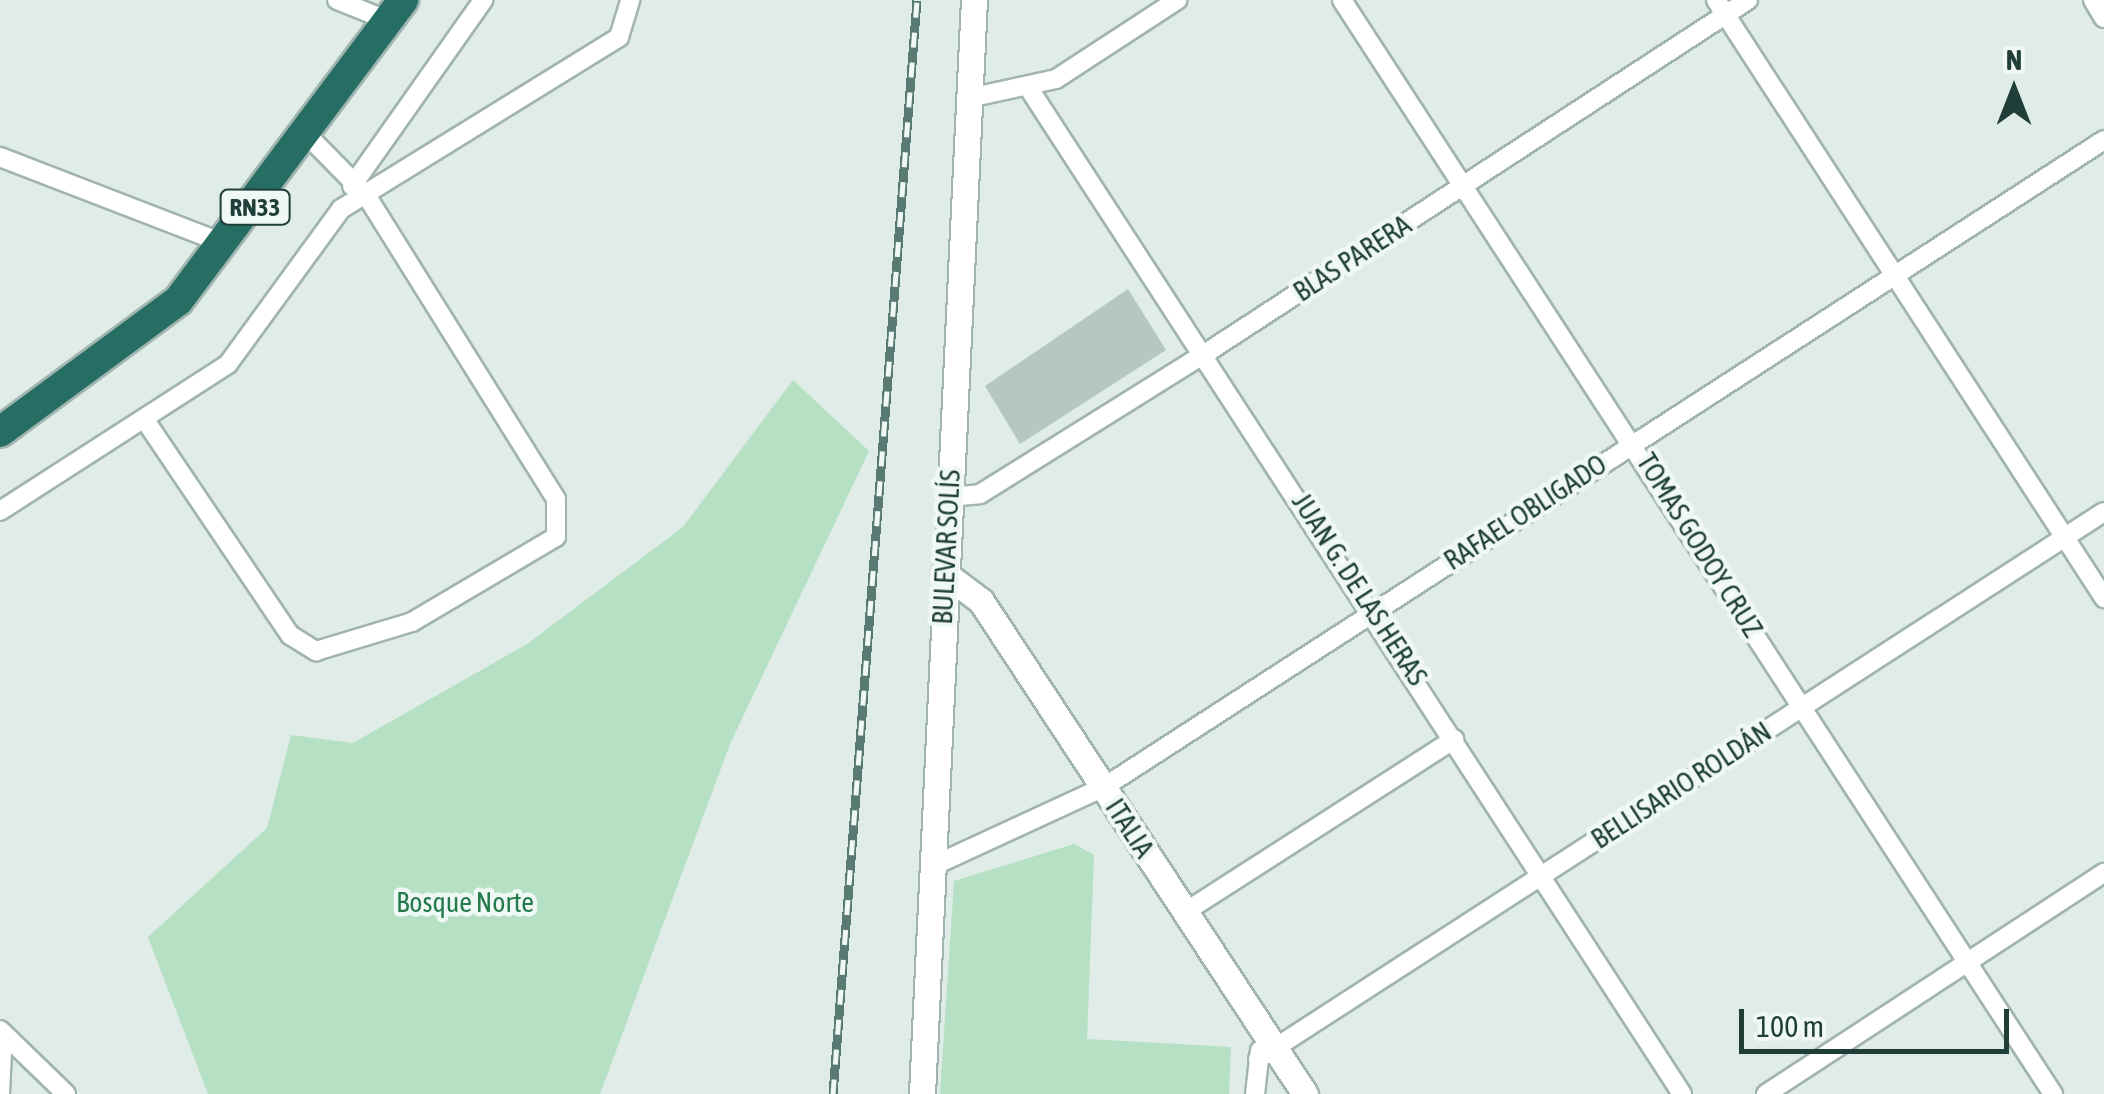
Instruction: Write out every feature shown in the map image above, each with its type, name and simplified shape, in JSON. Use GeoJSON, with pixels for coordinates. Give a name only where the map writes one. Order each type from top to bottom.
{"type":"FeatureCollection","features":[{"type":"Feature","properties":{"kind":"highway","name":"RN33"},"geometry":{"type":"LineString","coordinates":[[0,432],[133,341],[227,245],[396,10]]}},
{"type":"Feature","properties":{"kind":"street"},"geometry":{"type":"LineString","coordinates":[[338,0],[396,10]]}},
{"type":"Feature","properties":{"kind":"street"},"geometry":{"type":"LineString","coordinates":[[0,512],[147,422],[228,364],[341,210],[355,180],[482,0]]}},
{"type":"Feature","properties":{"kind":"street"},"geometry":{"type":"LineString","coordinates":[[341,210],[619,37],[630,0]]}},
{"type":"Feature","properties":{"kind":"street","name":"BULEVAR SOLÍS"},"geometry":{"type":"LineString","coordinates":[[922,1094],[974,0]]}},
{"type":"Feature","properties":{"kind":"street"},"geometry":{"type":"LineString","coordinates":[[969,98],[1030,90],[1178,0]]}},
{"type":"Feature","properties":{"kind":"street","name":"TOMAS GODOY CRUZ"},"geometry":{"type":"LineString","coordinates":[[1342,0],[1634,441],[2054,1094]]}},
{"type":"Feature","properties":{"kind":"street","name":"BLAS PARERA"},"geometry":{"type":"LineString","coordinates":[[948,496],[980,494],[1464,186],[1720,7],[1748,0]]}},
{"type":"Feature","properties":{"kind":"street"},"geometry":{"type":"LineString","coordinates":[[2093,0],[2104,18]]}},
{"type":"Feature","properties":{"kind":"street"},"geometry":{"type":"LineString","coordinates":[[1720,7],[2104,598]]}},
{"type":"Feature","properties":{"kind":"street","name":"JUAN G. DE LAS HERAS"},"geometry":{"type":"LineString","coordinates":[[1030,90],[1376,610],[1454,739],[1682,1094]]}},
{"type":"Feature","properties":{"kind":"street"},"geometry":{"type":"LineString","coordinates":[[147,422],[290,635],[337,652],[428,615],[540,553],[562,523],[556,499],[367,196],[308,136]]}},
{"type":"Feature","properties":{"kind":"street","name":"RAFAEL OBLIGADO"},"geometry":{"type":"LineString","coordinates":[[935,865],[1104,787],[2104,140]]}},
{"type":"Feature","properties":{"kind":"street"},"geometry":{"type":"LineString","coordinates":[[0,157],[227,245]]}},
{"type":"Feature","properties":{"kind":"street","name":"BELLISARIO ROLDÁN"},"geometry":{"type":"LineString","coordinates":[[1265,1047],[1542,876],[2104,512]]}},
{"type":"Feature","properties":{"kind":"street","name":"ITALIA"},"geometry":{"type":"LineString","coordinates":[[944,572],[981,601],[1185,912],[1265,1047],[1305,1094]]}},
{"type":"Feature","properties":{"kind":"street"},"geometry":{"type":"LineString","coordinates":[[1185,912],[1454,739]]}},
{"type":"Feature","properties":{"kind":"street"},"geometry":{"type":"LineString","coordinates":[[1766,1094],[2104,873]]}},
{"type":"Feature","properties":{"kind":"street"},"geometry":{"type":"LineString","coordinates":[[0,1093],[1,1032]]}},
{"type":"Feature","properties":{"kind":"street"},"geometry":{"type":"LineString","coordinates":[[1,1032],[66,1094]]}},
{"type":"Feature","properties":{"kind":"street"},"geometry":{"type":"LineString","coordinates":[[1255,1094],[1265,1047]]}},
{"type":"Feature","properties":{"kind":"green space","name":"Bosque Norte"},"geometry":{"type":"Polygon","coordinates":[[[793,380],[869,451],[730,744],[600,1094],[208,1094],[148,937],[267,828],[291,735],[353,743],[527,644],[683,527],[793,380]]]}},
{"type":"Feature","properties":{"kind":"green space"},"geometry":{"type":"Polygon","coordinates":[[[1074,844],[1094,855],[1087,1039],[1231,1047],[1229,1094],[940,1094],[954,881],[1074,844]]]}},
{"type":"Feature","properties":{"kind":"building"},"geometry":{"type":"Polygon","coordinates":[[[1128,289],[1166,350],[1020,444],[985,386],[1128,289]]]}},
{"type":"Feature","properties":{"kind":"railway"},"geometry":{"type":"LineString","coordinates":[[833,1094],[917,0]]}}]}
